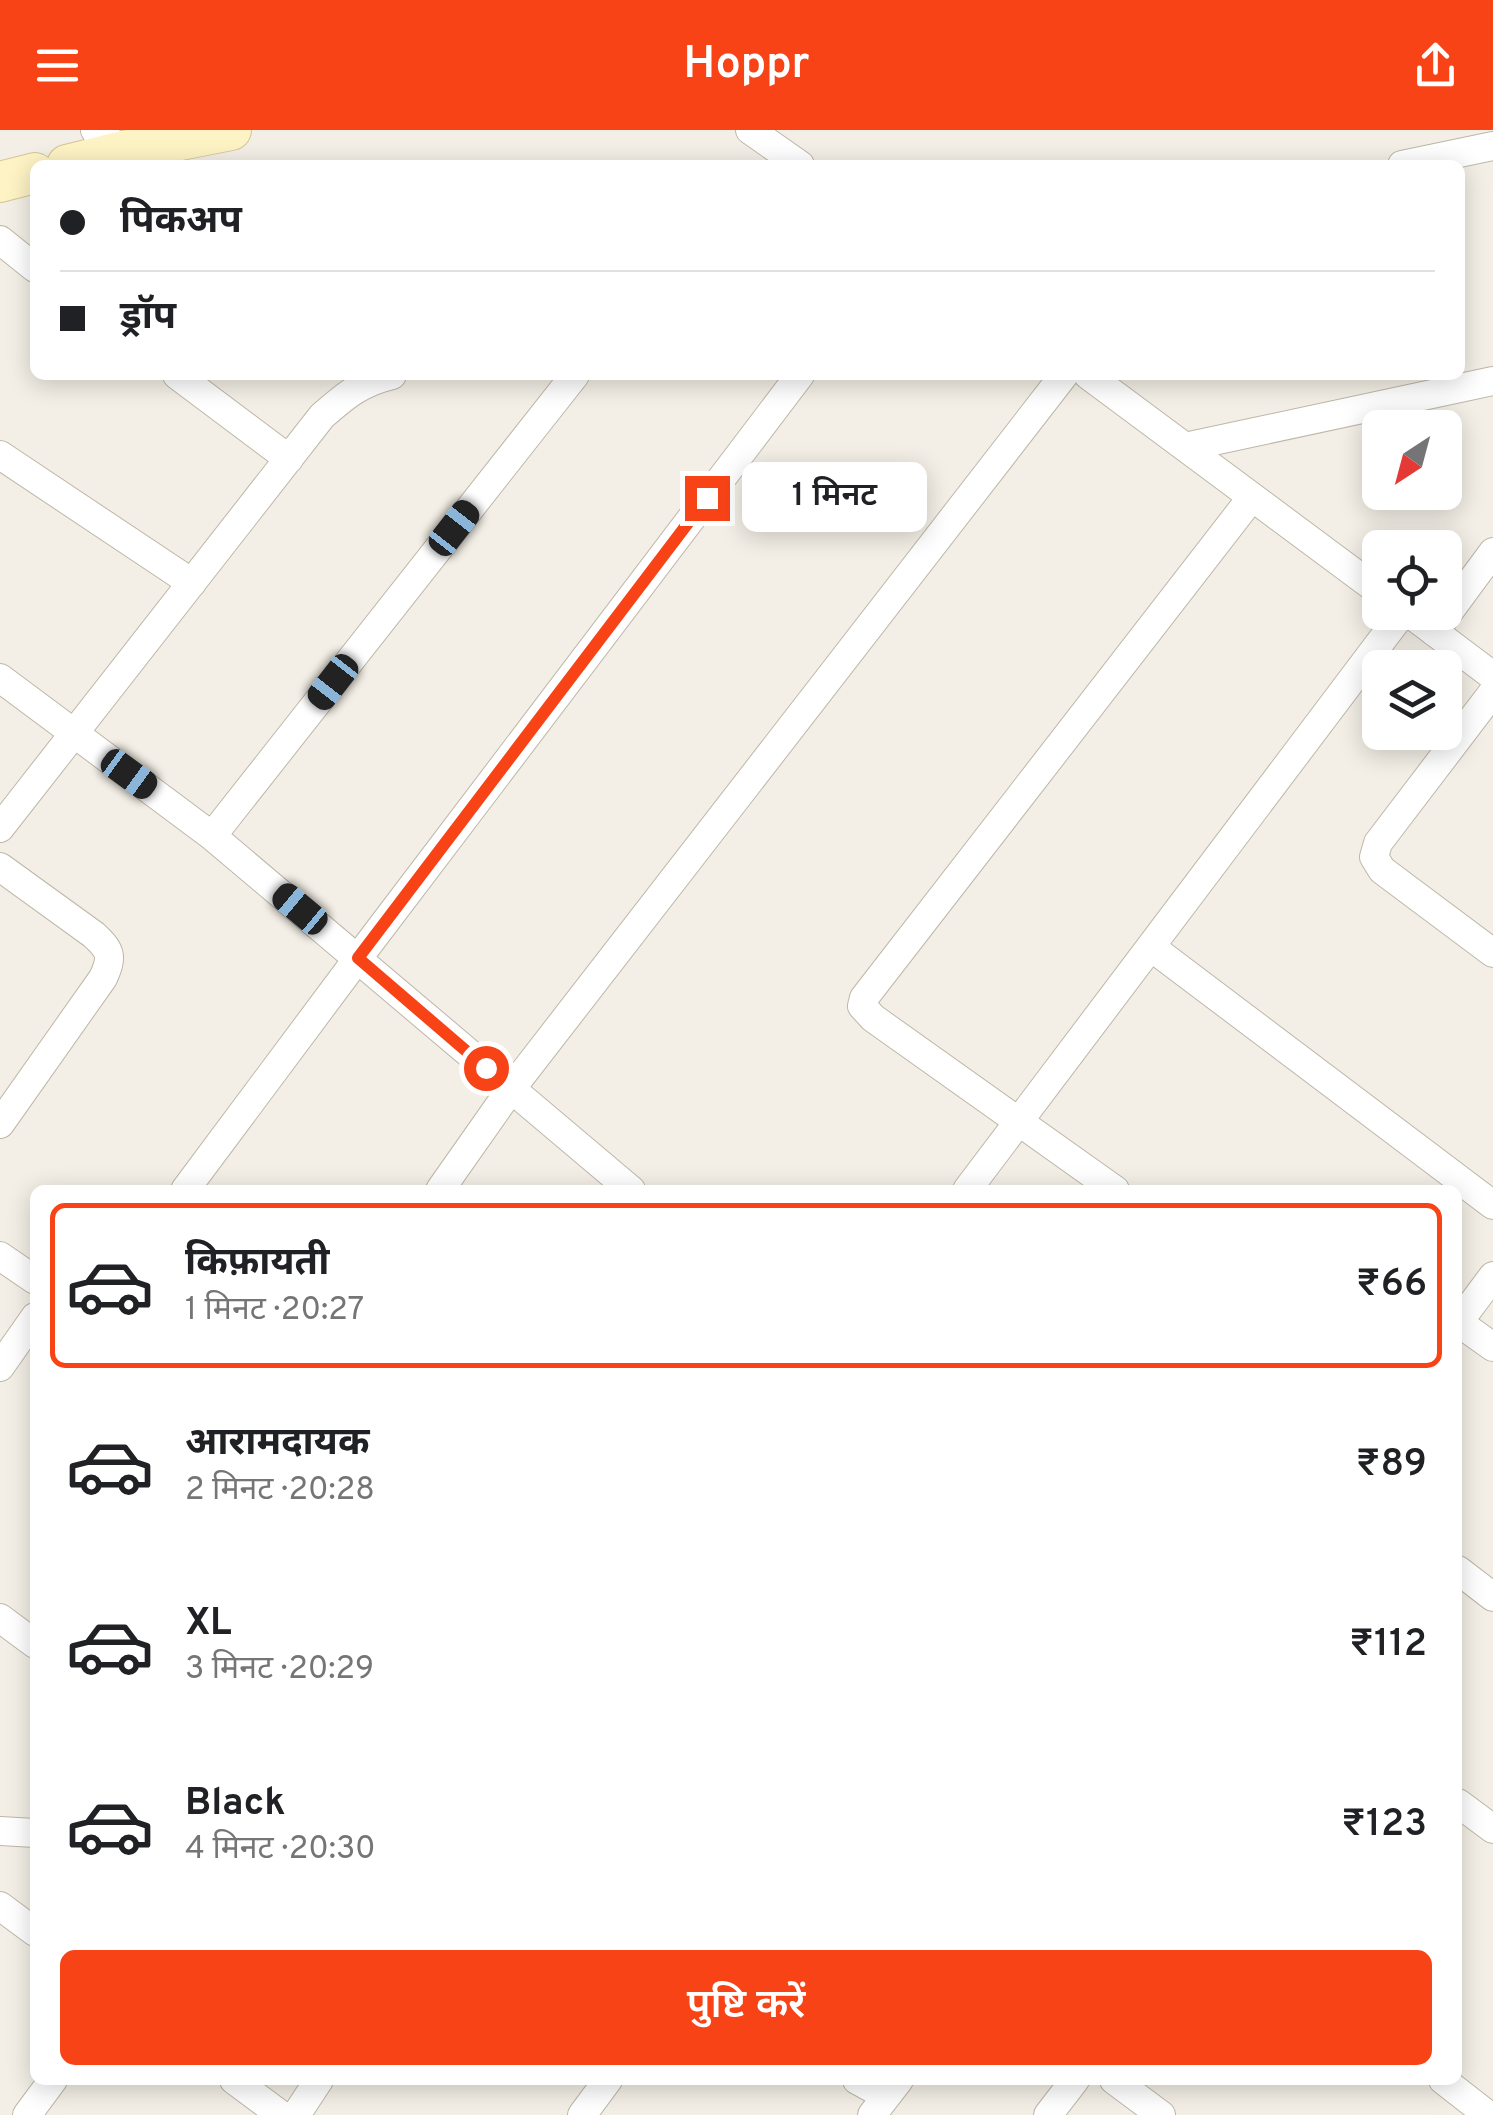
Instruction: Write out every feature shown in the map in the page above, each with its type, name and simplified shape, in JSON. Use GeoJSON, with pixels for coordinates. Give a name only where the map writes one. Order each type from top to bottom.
{"type":"FeatureCollection","features":[{"type":"Feature","properties":{"kind":"street"},"geometry":{"type":"LineString","coordinates":[[75,160],[109,140],[228,130]]}},
{"type":"Feature","properties":{"kind":"street"},"geometry":{"type":"LineString","coordinates":[[750,130],[793,160]]}},
{"type":"Feature","properties":{"kind":"street"},"geometry":{"type":"LineString","coordinates":[[1426,160],[1493,146]]}},
{"type":"Feature","properties":{"kind":"street"},"geometry":{"type":"LineString","coordinates":[[0,182],[30,174]]}},
{"type":"Feature","properties":{"kind":"street"},"geometry":{"type":"LineString","coordinates":[[0,240],[30,264]]}},
{"type":"Feature","properties":{"kind":"street"},"geometry":{"type":"LineString","coordinates":[[184,380],[289,459]]}},
{"type":"Feature","properties":{"kind":"street"},"geometry":{"type":"LineString","coordinates":[[0,828],[322,416],[350,392],[374,380]]}},
{"type":"Feature","properties":{"kind":"street"},"geometry":{"type":"LineString","coordinates":[[212,836],[571,380]]}},
{"type":"Feature","properties":{"kind":"street"},"geometry":{"type":"LineString","coordinates":[[189,1185],[796,380]]}},
{"type":"Feature","properties":{"kind":"street"},"geometry":{"type":"LineString","coordinates":[[444,1185],[512,1090],[1060,380]]}},
{"type":"Feature","properties":{"kind":"street"},"geometry":{"type":"LineString","coordinates":[[1095,380],[1362,579]]}},
{"type":"Feature","properties":{"kind":"street"},"geometry":{"type":"LineString","coordinates":[[1186,447],[1493,380]]}},
{"type":"Feature","properties":{"kind":"street"},"geometry":{"type":"LineString","coordinates":[[0,454],[192,582]]}},
{"type":"Feature","properties":{"kind":"street"},"geometry":{"type":"LineString","coordinates":[[1108,1185],[866,1013],[862,1006],[864,998],[1252,497]]}},
{"type":"Feature","properties":{"kind":"street"},"geometry":{"type":"LineString","coordinates":[[1434,632],[1493,552]]}},
{"type":"Feature","properties":{"kind":"street"},"geometry":{"type":"LineString","coordinates":[[971,1185],[1392,630]]}},
{"type":"Feature","properties":{"kind":"street"},"geometry":{"type":"LineString","coordinates":[[1431,630],[1493,676]]}},
{"type":"Feature","properties":{"kind":"street"},"geometry":{"type":"LineString","coordinates":[[0,678],[212,836],[624,1185]]}},
{"type":"Feature","properties":{"kind":"street"},"geometry":{"type":"LineString","coordinates":[[1493,692],[1378,843],[1374,857],[1382,870],[1493,953]]}},
{"type":"Feature","properties":{"kind":"street"},"geometry":{"type":"LineString","coordinates":[[0,867],[94,935],[108,948],[110,964],[0,1124]]}},
{"type":"Feature","properties":{"kind":"street"},"geometry":{"type":"LineString","coordinates":[[1151,947],[1493,1204]]}},
{"type":"Feature","properties":{"kind":"street"},"geometry":{"type":"LineString","coordinates":[[0,1256],[30,1277]]}},
{"type":"Feature","properties":{"kind":"street"},"geometry":{"type":"LineString","coordinates":[[1462,1318],[1493,1276]]}},
{"type":"Feature","properties":{"kind":"street"},"geometry":{"type":"LineString","coordinates":[[0,1367],[30,1324]]}},
{"type":"Feature","properties":{"kind":"street"},"geometry":{"type":"LineString","coordinates":[[1462,1326],[1493,1347]]}},
{"type":"Feature","properties":{"kind":"street"},"geometry":{"type":"LineString","coordinates":[[1462,1575],[1493,1597]]}},
{"type":"Feature","properties":{"kind":"street"},"geometry":{"type":"LineString","coordinates":[[0,1618],[30,1640]]}},
{"type":"Feature","properties":{"kind":"street"},"geometry":{"type":"LineString","coordinates":[[1462,1806],[1493,1829]]}},
{"type":"Feature","properties":{"kind":"street"},"geometry":{"type":"LineString","coordinates":[[0,1830],[30,1833]]}},
{"type":"Feature","properties":{"kind":"street"},"geometry":{"type":"LineString","coordinates":[[0,1906],[30,1928]]}},
{"type":"Feature","properties":{"kind":"street"},"geometry":{"type":"LineString","coordinates":[[26,2115],[49,2085]]}},
{"type":"Feature","properties":{"kind":"street"},"geometry":{"type":"LineString","coordinates":[[241,2085],[281,2115]]}},
{"type":"Feature","properties":{"kind":"street"},"geometry":{"type":"LineString","coordinates":[[296,2115],[316,2085]]}},
{"type":"Feature","properties":{"kind":"street"},"geometry":{"type":"LineString","coordinates":[[582,2115],[604,2085]]}},
{"type":"Feature","properties":{"kind":"street"},"geometry":{"type":"LineString","coordinates":[[1048,2115],[1070,2085]]}},
{"type":"Feature","properties":{"kind":"street"},"geometry":{"type":"LineString","coordinates":[[1121,2085],[1161,2115]]}},
{"type":"Feature","properties":{"kind":"street"},"geometry":{"type":"LineString","coordinates":[[1449,2085],[1488,2115]]}},
{"type":"Feature","properties":{"kind":"route"},"geometry":{"type":"LineString","coordinates":[[486,1068],[358,958],[707,498]]}}]}
